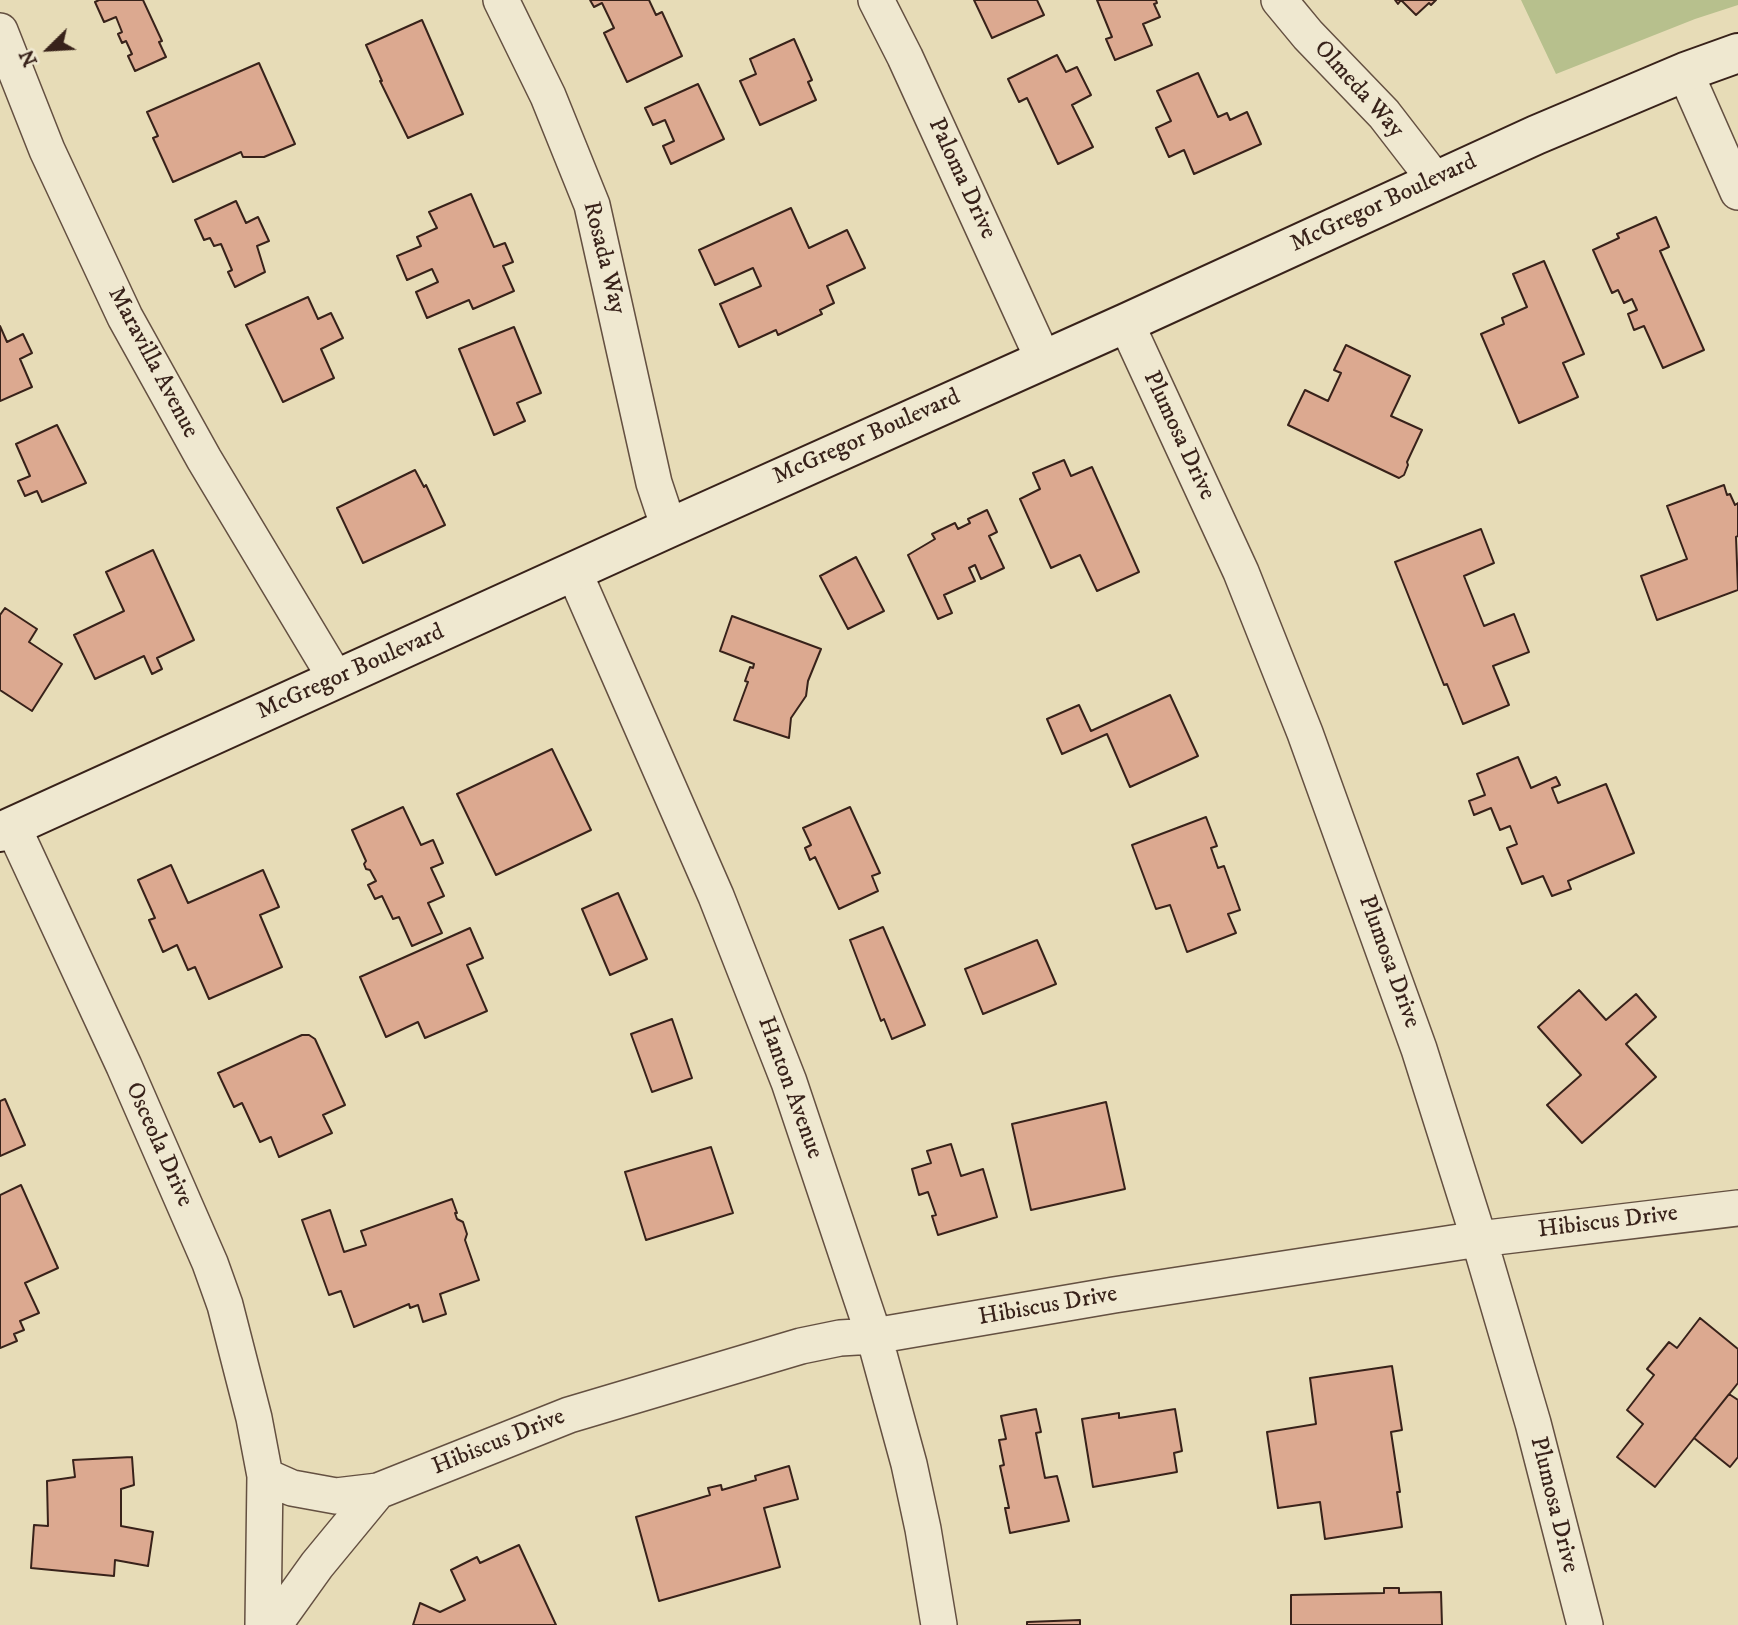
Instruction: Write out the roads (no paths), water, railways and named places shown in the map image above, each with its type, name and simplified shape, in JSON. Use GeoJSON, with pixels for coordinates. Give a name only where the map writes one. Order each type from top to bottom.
{"type":"FeatureCollection","features":[{"type":"Feature","properties":{"kind":"main road","name":"McGregor Boulevard"},"geometry":{"type":"LineString","coordinates":[[7,829],[1126,323],[1435,180],[1685,72],[1738,54]]}},
{"type":"Feature","properties":{"kind":"street","name":"Rosada Way"},"geometry":{"type":"LineString","coordinates":[[501,0],[548,96],[592,205],[649,463],[669,528]]}},
{"type":"Feature","properties":{"kind":"street","name":"Paloma Drive"},"geometry":{"type":"LineString","coordinates":[[876,0],[905,57],[1043,359]]}},
{"type":"Feature","properties":{"kind":"street","name":"Olmeda Way"},"geometry":{"type":"LineString","coordinates":[[1279,0],[1308,35],[1384,114],[1435,180]]}},
{"type":"Feature","properties":{"kind":"street","name":"Maravilla Avenue"},"geometry":{"type":"LineString","coordinates":[[0,31],[47,150],[125,317],[204,459],[336,679]]}},
{"type":"Feature","properties":{"kind":"street"},"geometry":{"type":"LineString","coordinates":[[1685,72],[1738,192]]}},
{"type":"Feature","properties":{"kind":"street","name":"Plumosa Drive"},"geometry":{"type":"LineString","coordinates":[[1126,323],[1241,572],[1305,733],[1419,1049],[1479,1238],[1533,1423],[1585,1625]]}},
{"type":"Feature","properties":{"kind":"street","name":"Hanton Avenue"},"geometry":{"type":"LineString","coordinates":[[574,572],[710,883],[789,1082],[874,1336],[909,1464],[939,1625]]}},
{"type":"Feature","properties":{"kind":"street","name":"Osceola Drive"},"geometry":{"type":"LineString","coordinates":[[7,829],[124,1066],[210,1263],[225,1305],[251,1406],[265,1476],[263,1625]]}},
{"type":"Feature","properties":{"kind":"street","name":"Hibiscus Drive"},"geometry":{"type":"LineString","coordinates":[[378,1491],[569,1415],[801,1346],[1479,1238],[1738,1208]]}},
{"type":"Feature","properties":{"kind":"street"},"geometry":{"type":"LineString","coordinates":[[265,1476],[292,1489],[336,1496],[378,1491]]}},
{"type":"Feature","properties":{"kind":"street"},"geometry":{"type":"LineString","coordinates":[[274,1625],[317,1565],[378,1491]]}}]}
